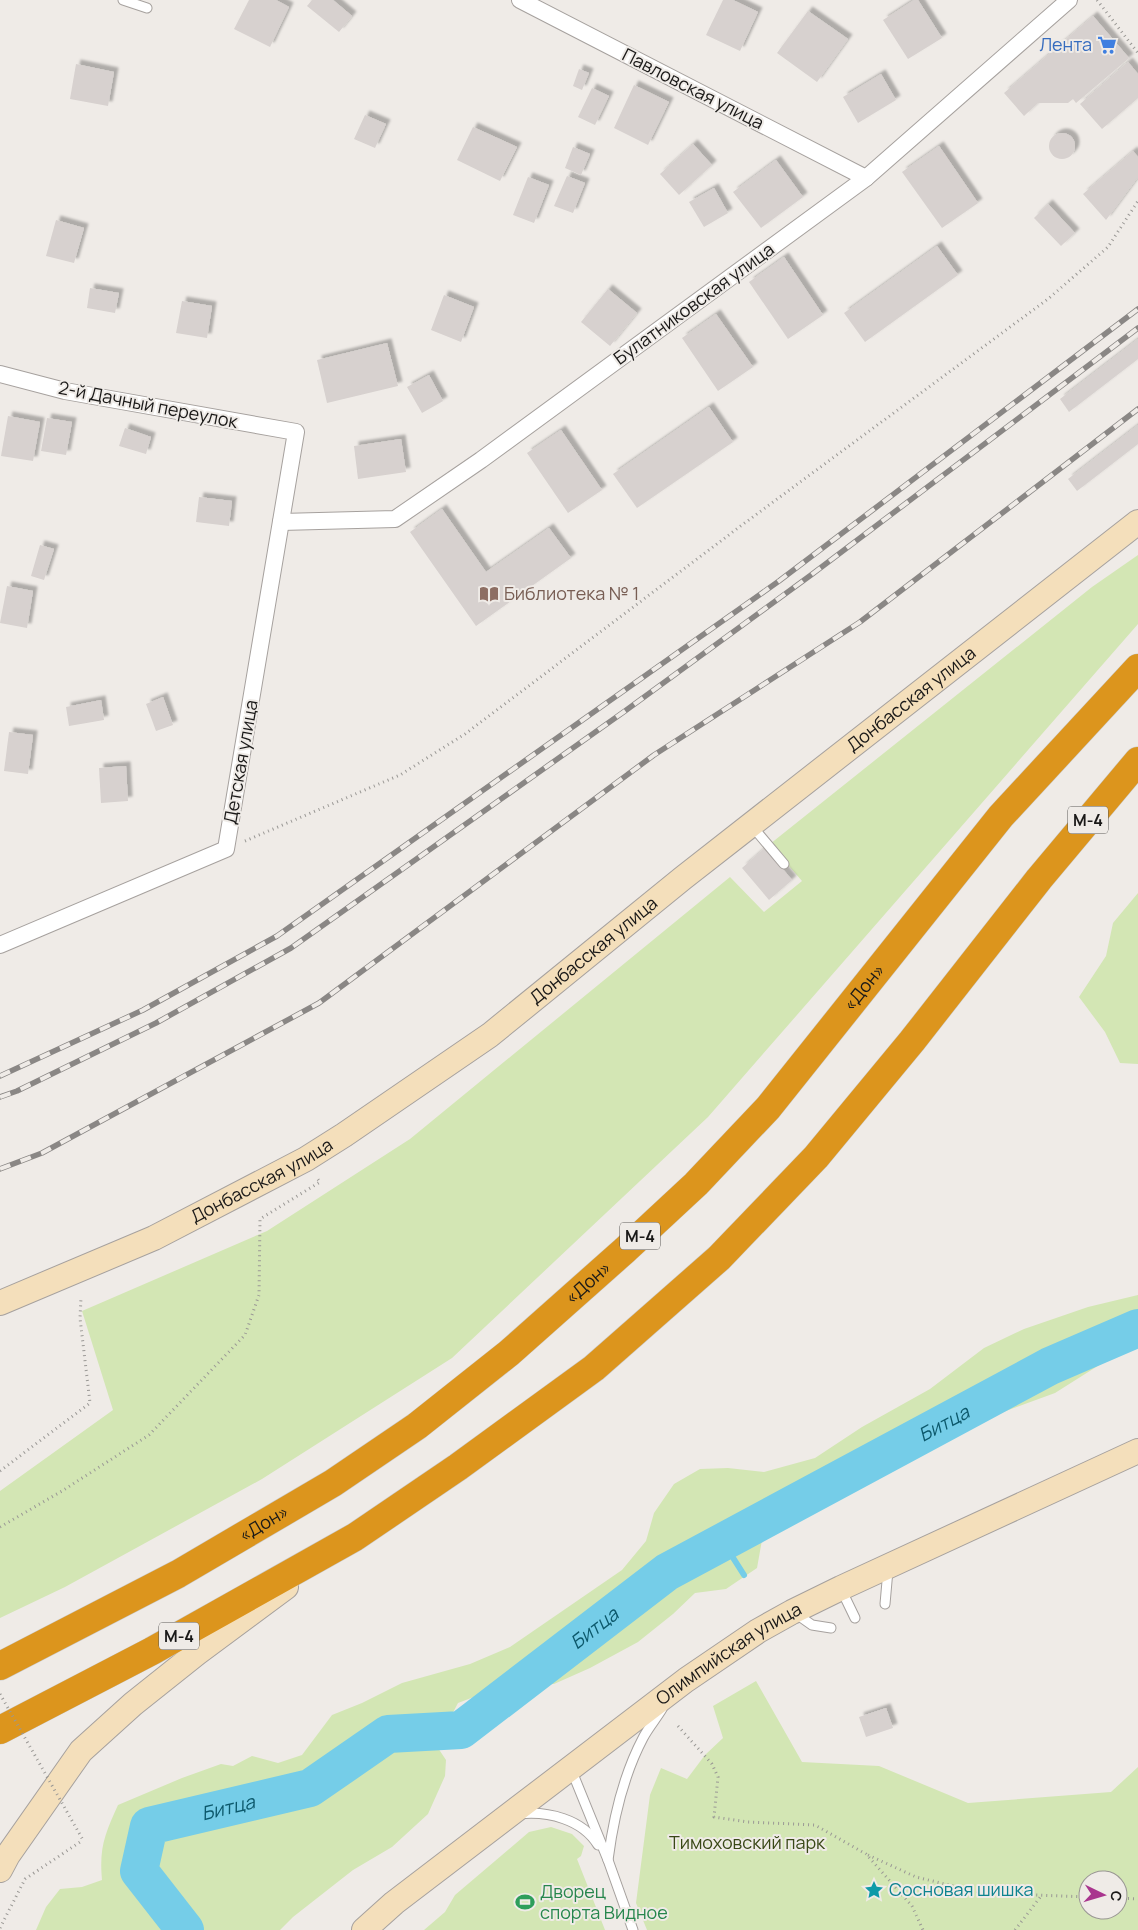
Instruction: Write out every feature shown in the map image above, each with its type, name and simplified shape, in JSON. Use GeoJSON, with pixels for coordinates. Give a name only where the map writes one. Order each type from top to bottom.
{"type":"FeatureCollection","features":[{"type":"Feature","properties":{"kind":"highway","name":"«Дон»"},"geometry":{"type":"LineString","coordinates":[[0,1666],[178,1574],[333,1483],[417,1426],[509,1353],[696,1184],[768,1108],[1001,816],[1138,668]]}},
{"type":"Feature","properties":{"kind":"highway","name":"М-4"},"geometry":{"type":"LineString","coordinates":[[0,1730],[152,1651],[355,1537],[458,1467],[594,1368],[719,1258],[816,1157],[912,1041],[1039,879],[1138,761]]}},
{"type":"Feature","properties":{"kind":"street","name":"Павловская улица"},"geometry":{"type":"LineString","coordinates":[[520,0],[866,178]]}},
{"type":"Feature","properties":{"kind":"street","name":"Булатниковская улица"},"geometry":{"type":"LineString","coordinates":[[281,522],[394,519],[489,454],[866,178],[1069,0]]}},
{"type":"Feature","properties":{"kind":"street","name":"2-й Дачный переулок"},"geometry":{"type":"LineString","coordinates":[[0,374],[65,391],[296,432]]}},
{"type":"Feature","properties":{"kind":"street","name":"Детская улица"},"geometry":{"type":"LineString","coordinates":[[0,945],[226,849],[296,432]]}},
{"type":"Feature","properties":{"kind":"street","name":"Донбасская улица"},"geometry":{"type":"LineString","coordinates":[[0,1303],[154,1238],[306,1159],[490,1035],[751,825],[1138,522]]}},
{"type":"Feature","properties":{"kind":"street","name":"Олимпийская улица"},"geometry":{"type":"LineString","coordinates":[[364,1930],[394,1903],[676,1688],[758,1631],[840,1588],[1138,1451]]}},
{"type":"Feature","properties":{"kind":"street"},"geometry":{"type":"LineString","coordinates":[[0,1870],[8,1855],[81,1751],[133,1704],[196,1653],[355,1537]]}},
{"type":"Feature","properties":{"kind":"lane"},"geometry":{"type":"LineString","coordinates":[[123,0],[147,8]]}},
{"type":"Feature","properties":{"kind":"lane"},"geometry":{"type":"LineString","coordinates":[[751,825],[784,864]]}},
{"type":"Feature","properties":{"kind":"lane"},"geometry":{"type":"LineString","coordinates":[[885,1604],[889,1566]]}},
{"type":"Feature","properties":{"kind":"lane"},"geometry":{"type":"LineString","coordinates":[[840,1588],[855,1618]]}},
{"type":"Feature","properties":{"kind":"lane"},"geometry":{"type":"LineString","coordinates":[[792,1612],[812,1625],[831,1628]]}},
{"type":"Feature","properties":{"kind":"lane"},"geometry":{"type":"LineString","coordinates":[[608,1860],[612,1827],[625,1783],[642,1738],[676,1688]]}},
{"type":"Feature","properties":{"kind":"lane"},"geometry":{"type":"LineString","coordinates":[[570,1769],[608,1860],[633,1930]]}},
{"type":"Feature","properties":{"kind":"lane"},"geometry":{"type":"LineString","coordinates":[[506,1818],[521,1814],[531,1814],[565,1819],[586,1830],[608,1860]]}},
{"type":"Feature","properties":{"kind":"path"},"geometry":{"type":"LineString","coordinates":[[1097,0],[1138,53]]}},
{"type":"Feature","properties":{"kind":"path"},"geometry":{"type":"LineString","coordinates":[[226,849],[400,775],[465,734],[742,524],[1048,299],[1108,247],[1138,201]]}},
{"type":"Feature","properties":{"kind":"path"},"geometry":{"type":"LineString","coordinates":[[0,1527],[62,1491],[149,1435],[245,1335],[259,1295],[260,1219],[320,1182],[306,1159]]}},
{"type":"Feature","properties":{"kind":"path"},"geometry":{"type":"LineString","coordinates":[[0,1471],[90,1403],[80,1318],[81,1298]]}},
{"type":"Feature","properties":{"kind":"path"},"geometry":{"type":"LineString","coordinates":[[0,1694],[83,1840],[25,1879],[0,1928]]}},
{"type":"Feature","properties":{"kind":"path"},"geometry":{"type":"LineString","coordinates":[[678,1726],[712,1764],[718,1777],[714,1817],[748,1822],[815,1825],[866,1854],[916,1878],[982,1893],[1078,1897]]}},
{"type":"Feature","properties":{"kind":"path"},"geometry":{"type":"LineString","coordinates":[[866,1854],[912,1906],[923,1930]]}},
{"type":"Feature","properties":{"kind":"path"},"geometry":{"type":"LineString","coordinates":[[1015,1930],[1041,1895]]}},
{"type":"Feature","properties":{"kind":"green space"},"geometry":{"type":"Polygon","coordinates":[[[1138,555],[1138,624],[708,1117],[452,1358],[262,1479],[65,1587],[0,1618],[0,1491],[113,1410],[82,1311],[267,1231],[410,1139],[730,877],[764,912],[802,881],[770,844],[1092,587],[1138,555]]]}},
{"type":"Feature","properties":{"kind":"green space"},"geometry":{"type":"Polygon","coordinates":[[[1138,893],[1138,1064],[1120,1063],[1105,1032],[1079,997],[1106,956],[1113,923],[1138,893]]]}},
{"type":"Feature","properties":{"kind":"green space"},"geometry":{"type":"Polygon","coordinates":[[[1138,1295],[1138,1344],[1123,1350],[1055,1393],[995,1415],[916,1453],[863,1486],[762,1540],[757,1568],[726,1589],[695,1593],[673,1614],[638,1642],[590,1668],[554,1684],[520,1685],[479,1695],[458,1703],[436,1745],[446,1760],[445,1776],[428,1814],[392,1847],[353,1870],[293,1917],[280,1930],[36,1930],[46,1907],[60,1889],[82,1887],[102,1880],[102,1849],[118,1805],[221,1764],[233,1766],[252,1756],[278,1763],[302,1755],[332,1715],[362,1703],[402,1683],[470,1664],[510,1647],[622,1570],[646,1541],[654,1513],[674,1484],[700,1469],[728,1468],[764,1472],[815,1458],[862,1427],[930,1389],[984,1348],[1024,1329],[1088,1307],[1138,1295]]]}},
{"type":"Feature","properties":{"kind":"green space","name":"Тимоховский парк"},"geometry":{"type":"Polygon","coordinates":[[[756,1681],[802,1762],[879,1766],[968,1803],[1111,1792],[1138,1767],[1138,1930],[647,1930],[636,1903],[650,1795],[661,1768],[687,1779],[705,1755],[723,1738],[713,1706],[756,1681]]]}},
{"type":"Feature","properties":{"kind":"green space","name":"Дворец спорта Видное"},"geometry":{"type":"Polygon","coordinates":[[[551,1827],[572,1834],[584,1846],[581,1856],[577,1859],[605,1930],[424,1930],[445,1912],[455,1895],[529,1832],[551,1827]]]}},
{"type":"Feature","properties":{"kind":"building"},"geometry":{"type":"Polygon","coordinates":[[[249,0],[276,0],[289,7],[270,47],[234,29],[249,0]]]}},
{"type":"Feature","properties":{"kind":"building"},"geometry":{"type":"Polygon","coordinates":[[[312,0],[333,0],[352,16],[339,32],[307,6],[312,0]]]}},
{"type":"Feature","properties":{"kind":"building"},"geometry":{"type":"Polygon","coordinates":[[[723,0],[733,0],[758,12],[740,51],[706,35],[723,0]]]}},
{"type":"Feature","properties":{"kind":"building"},"geometry":{"type":"Polygon","coordinates":[[[914,0],[918,0],[942,38],[908,59],[883,20],[914,0]]]}},
{"type":"Feature","properties":{"kind":"building"},"geometry":{"type":"Polygon","coordinates":[[[808,11],[848,39],[817,82],[777,53],[808,11]]]}},
{"type":"Feature","properties":{"kind":"building"},"geometry":{"type":"Polygon","coordinates":[[[1093,16],[1129,58],[1076,103],[1073,99],[1068,103],[1038,103],[1024,116],[1004,93],[1093,16]]]}},
{"type":"Feature","properties":{"kind":"building"},"geometry":{"type":"Polygon","coordinates":[[[1128,62],[1138,74],[1138,98],[1102,129],[1080,104],[1128,62]]]}},
{"type":"Feature","properties":{"kind":"building"},"geometry":{"type":"Polygon","coordinates":[[[76,64],[114,72],[108,106],[70,99],[76,64]]]}},
{"type":"Feature","properties":{"kind":"building"},"geometry":{"type":"Polygon","coordinates":[[[579,69],[589,73],[582,90],[573,86],[579,69]]]}},
{"type":"Feature","properties":{"kind":"building"},"geometry":{"type":"Polygon","coordinates":[[[881,74],[896,100],[858,123],[843,97],[881,74]]]}},
{"type":"Feature","properties":{"kind":"building"},"geometry":{"type":"Polygon","coordinates":[[[634,85],[669,102],[648,145],[614,128],[634,85]]]}},
{"type":"Feature","properties":{"kind":"building"},"geometry":{"type":"Polygon","coordinates":[[[592,88],[609,96],[595,125],[578,117],[592,88]]]}},
{"type":"Feature","properties":{"kind":"building"},"geometry":{"type":"Polygon","coordinates":[[[365,115],[386,124],[375,148],[354,139],[365,115]]]}},
{"type":"Feature","properties":{"kind":"building"},"geometry":{"type":"Polygon","coordinates":[[[473,127],[517,147],[500,181],[457,160],[473,127]]]}},
{"type":"Feature","properties":{"kind":"building"},"geometry":{"type":"Polygon","coordinates":[[[1062,133],[1071,137],[1075,146],[1071,155],[1062,159],[1053,155],[1049,146],[1053,137],[1062,133]]]}},
{"type":"Feature","properties":{"kind":"building"},"geometry":{"type":"Polygon","coordinates":[[[693,144],[712,165],[679,195],[660,174],[693,144]]]}},
{"type":"Feature","properties":{"kind":"building"},"geometry":{"type":"Polygon","coordinates":[[[939,146],[978,203],[942,228],[902,172],[939,146]]]}},
{"type":"Feature","properties":{"kind":"building"},"geometry":{"type":"Polygon","coordinates":[[[573,147],[590,154],[581,175],[565,168],[573,147]]]}},
{"type":"Feature","properties":{"kind":"building"},"geometry":{"type":"Polygon","coordinates":[[[1133,151],[1138,157],[1138,177],[1106,220],[1083,194],[1133,151]]]}},
{"type":"Feature","properties":{"kind":"building"},"geometry":{"type":"Polygon","coordinates":[[[776,160],[803,197],[761,228],[733,192],[776,160]]]}},
{"type":"Feature","properties":{"kind":"building"},"geometry":{"type":"Polygon","coordinates":[[[567,176],[585,183],[573,213],[554,206],[567,176]]]}},
{"type":"Feature","properties":{"kind":"building"},"geometry":{"type":"Polygon","coordinates":[[[528,177],[549,185],[534,223],[513,215],[528,177]]]}},
{"type":"Feature","properties":{"kind":"building"},"geometry":{"type":"Polygon","coordinates":[[[714,188],[728,213],[704,227],[689,202],[714,188]]]}},
{"type":"Feature","properties":{"kind":"building"},"geometry":{"type":"Polygon","coordinates":[[[1048,204],[1075,233],[1061,246],[1034,218],[1048,204]]]}},
{"type":"Feature","properties":{"kind":"building"},"geometry":{"type":"Polygon","coordinates":[[[56,220],[84,228],[74,263],[46,256],[56,220]]]}},
{"type":"Feature","properties":{"kind":"building"},"geometry":{"type":"Polygon","coordinates":[[[937,246],[958,275],[865,342],[844,313],[937,246]]]}},
{"type":"Feature","properties":{"kind":"building"},"geometry":{"type":"Polygon","coordinates":[[[784,257],[823,315],[788,339],[749,282],[784,257]]]}},
{"type":"Feature","properties":{"kind":"building"},"geometry":{"type":"Polygon","coordinates":[[[90,288],[119,293],[115,313],[87,308],[90,288]]]}},
{"type":"Feature","properties":{"kind":"building"},"geometry":{"type":"Polygon","coordinates":[[[608,289],[637,313],[610,346],[581,322],[608,289]]]}},
{"type":"Feature","properties":{"kind":"building"},"geometry":{"type":"Polygon","coordinates":[[[444,295],[474,307],[461,342],[431,330],[444,295]]]}},
{"type":"Feature","properties":{"kind":"building"},"geometry":{"type":"Polygon","coordinates":[[[182,301],[212,306],[207,338],[176,333],[182,301]]]}},
{"type":"Feature","properties":{"kind":"building"},"geometry":{"type":"Polygon","coordinates":[[[716,314],[753,367],[718,391],[682,338],[716,314]]]}},
{"type":"Feature","properties":{"kind":"building"},"geometry":{"type":"Polygon","coordinates":[[[1138,339],[1138,359],[1069,412],[1060,399],[1138,339]]]}},
{"type":"Feature","properties":{"kind":"building"},"geometry":{"type":"Polygon","coordinates":[[[387,343],[398,386],[327,403],[317,360],[387,343]]]}},
{"type":"Feature","properties":{"kind":"building"},"geometry":{"type":"Polygon","coordinates":[[[429,375],[443,401],[422,413],[407,387],[429,375]]]}},
{"type":"Feature","properties":{"kind":"building"},"geometry":{"type":"Polygon","coordinates":[[[709,407],[733,442],[637,508],[613,474],[709,407]]]}},
{"type":"Feature","properties":{"kind":"building"},"geometry":{"type":"Polygon","coordinates":[[[8,416],[40,422],[33,461],[1,456],[8,416]]]}},
{"type":"Feature","properties":{"kind":"building"},"geometry":{"type":"Polygon","coordinates":[[[47,418],[72,422],[66,455],[41,451],[47,418]]]}},
{"type":"Feature","properties":{"kind":"building"},"geometry":{"type":"Polygon","coordinates":[[[1138,425],[1138,444],[1077,491],[1068,479],[1138,425]]]}},
{"type":"Feature","properties":{"kind":"building"},"geometry":{"type":"Polygon","coordinates":[[[125,428],[151,437],[146,454],[119,446],[125,428]]]}},
{"type":"Feature","properties":{"kind":"building"},"geometry":{"type":"Polygon","coordinates":[[[561,430],[602,490],[568,513],[527,453],[561,430]]]}},
{"type":"Feature","properties":{"kind":"building"},"geometry":{"type":"Polygon","coordinates":[[[401,439],[406,472],[358,479],[354,446],[401,439]]]}},
{"type":"Feature","properties":{"kind":"building"},"geometry":{"type":"Polygon","coordinates":[[[199,497],[232,501],[229,526],[196,522],[199,497]]]}},
{"type":"Feature","properties":{"kind":"building"},"geometry":{"type":"Polygon","coordinates":[[[442,509],[486,572],[549,528],[571,558],[476,626],[410,532],[442,509]]]}},
{"type":"Feature","properties":{"kind":"building"},"geometry":{"type":"Polygon","coordinates":[[[40,545],[54,549],[44,580],[31,576],[40,545]]]}},
{"type":"Feature","properties":{"kind":"building"},"geometry":{"type":"Polygon","coordinates":[[[7,586],[33,591],[27,628],[0,623],[7,586]]]}},
{"type":"Feature","properties":{"kind":"building"},"geometry":{"type":"Polygon","coordinates":[[[163,697],[173,725],[156,731],[146,704],[163,697]]]}},
{"type":"Feature","properties":{"kind":"building"},"geometry":{"type":"Polygon","coordinates":[[[101,700],[104,720],[69,726],[66,707],[101,700]]]}},
{"type":"Feature","properties":{"kind":"building"},"geometry":{"type":"Polygon","coordinates":[[[9,732],[33,735],[28,774],[4,771],[9,732]]]}},
{"type":"Feature","properties":{"kind":"building"},"geometry":{"type":"Polygon","coordinates":[[[126,766],[128,801],[101,803],[99,768],[126,766]]]}},
{"type":"Feature","properties":{"kind":"building"},"geometry":{"type":"Polygon","coordinates":[[[765,848],[792,880],[769,900],[742,868],[765,848]]]}},
{"type":"Feature","properties":{"kind":"building"},"geometry":{"type":"Polygon","coordinates":[[[886,1708],[893,1728],[866,1737],[859,1717],[886,1708]]]}},
{"type":"Feature","properties":{"kind":"waterway","name":"Битца"},"geometry":{"type":"LineString","coordinates":[[185,1930],[139,1871],[149,1826],[310,1788],[388,1734],[461,1730],[667,1572],[1050,1366],[1138,1328]]}},
{"type":"Feature","properties":{"kind":"waterway"},"geometry":{"type":"LineString","coordinates":[[723,1542],[744,1575]]}},
{"type":"Feature","properties":{"kind":"railway"},"geometry":{"type":"LineString","coordinates":[[0,1076],[143,1010],[277,936],[779,581],[1138,309]]}},
{"type":"Feature","properties":{"kind":"railway"},"geometry":{"type":"LineString","coordinates":[[0,1097],[17,1091],[156,1023],[291,948],[625,711],[811,575],[1138,328]]}},
{"type":"Feature","properties":{"kind":"railway"},"geometry":{"type":"LineString","coordinates":[[0,1169],[42,1153],[319,1003],[654,755],[860,622],[1138,409]]}},
{"type":"Feature","properties":{"kind":"place","name":"Лента"},"geometry":{"type":"Point","coordinates":[1107,45]}},
{"type":"Feature","properties":{"kind":"place","name":"Библиотека № 1"},"geometry":{"type":"Point","coordinates":[489,594]}},
{"type":"Feature","properties":{"kind":"place","name":"Сосновая шишка"},"geometry":{"type":"Point","coordinates":[874,1890]}},
{"type":"Feature","properties":{"kind":"place","name":"Дворец спорта Видное"},"geometry":{"type":"Point","coordinates":[525,1902]}}]}
